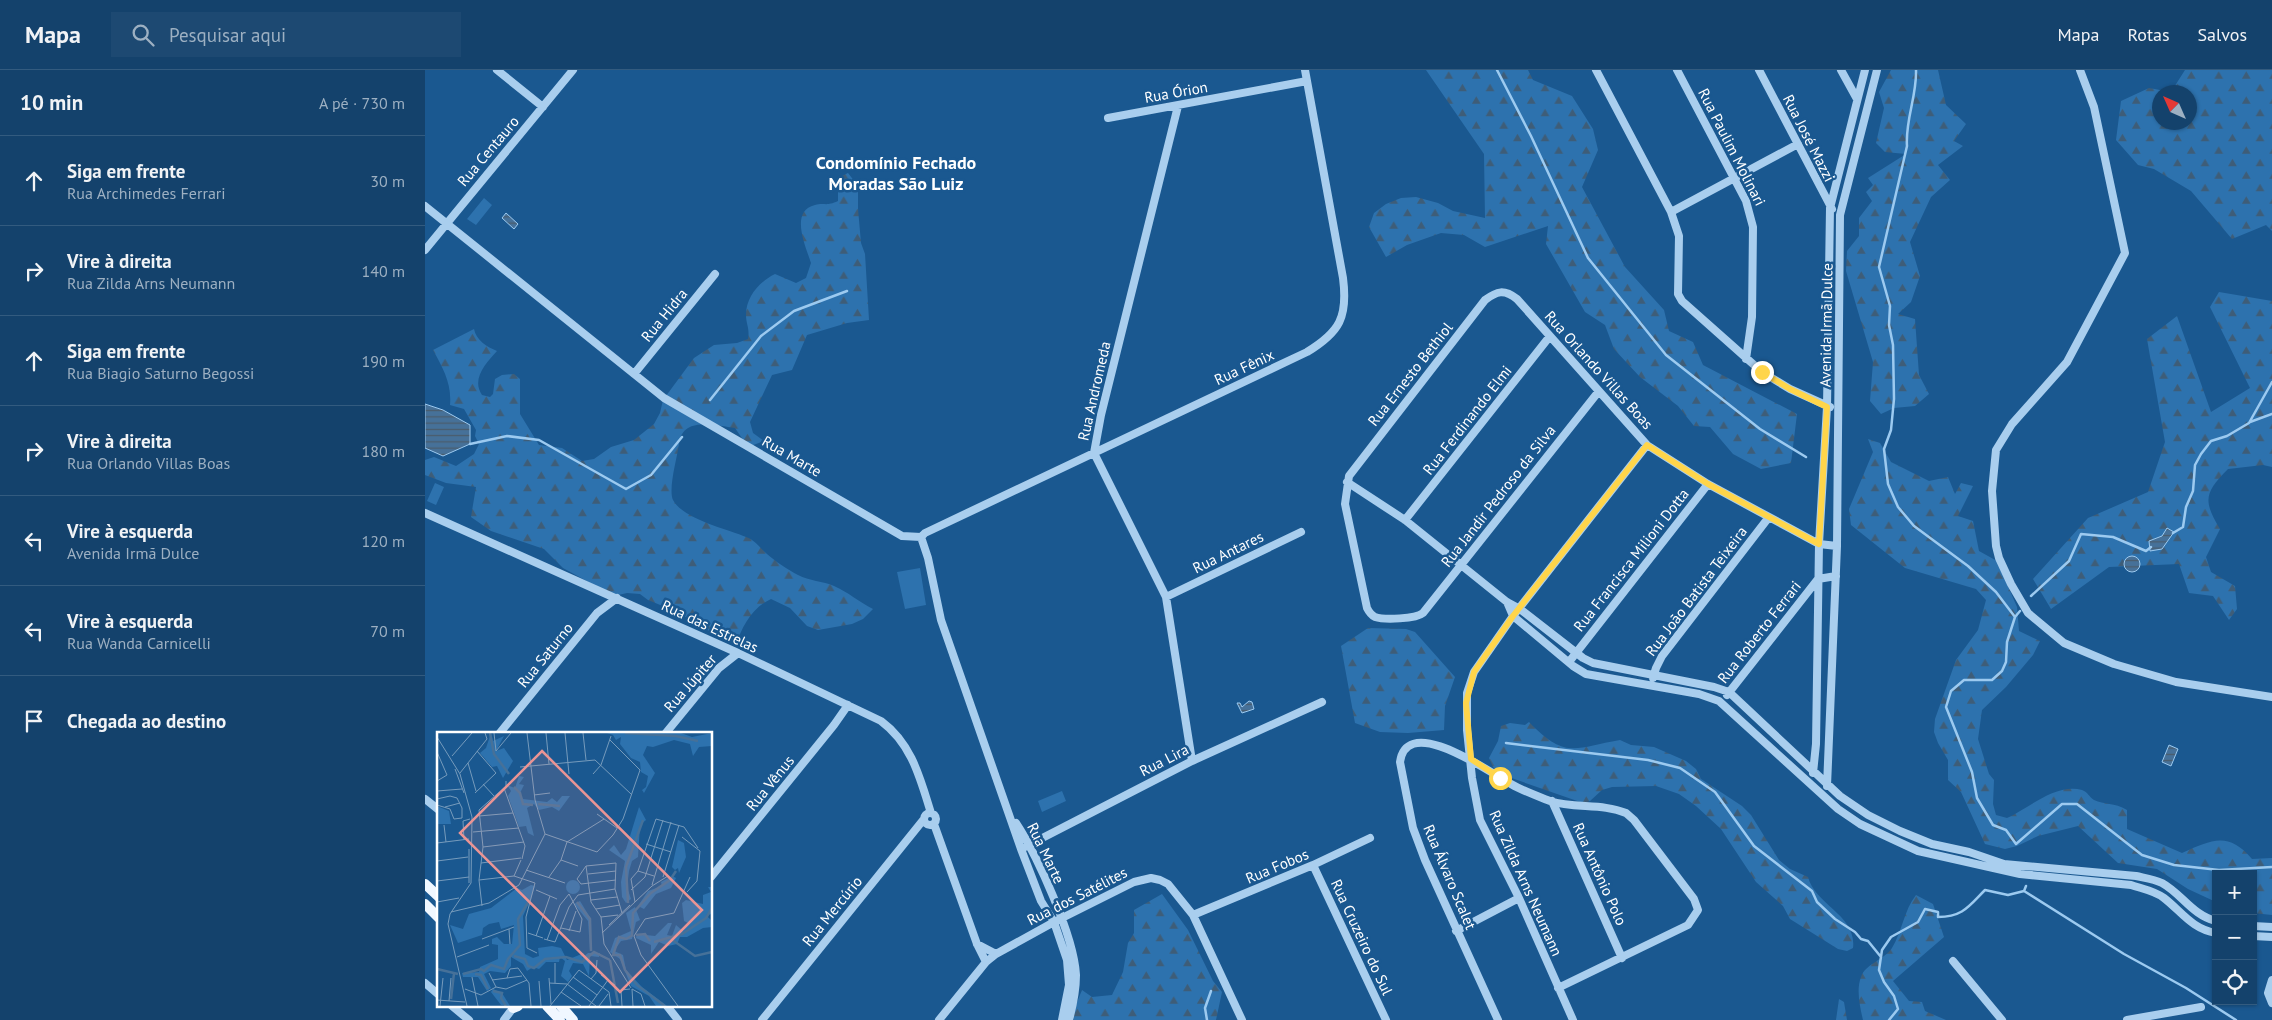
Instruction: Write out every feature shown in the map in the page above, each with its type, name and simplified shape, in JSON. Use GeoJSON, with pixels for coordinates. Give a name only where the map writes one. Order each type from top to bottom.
{"type":"FeatureCollection","features":[{"type":"Feature","properties":{"kind":"main road"},"geometry":{"type":"LineString","coordinates":[[425,884],[437,894]]}},
{"type":"Feature","properties":{"kind":"main road"},"geometry":{"type":"LineString","coordinates":[[425,904],[437,916]]}},
{"type":"Feature","properties":{"kind":"main road"},"geometry":{"type":"LineString","coordinates":[[549,1008],[560,1020]]}},
{"type":"Feature","properties":{"kind":"main road"},"geometry":{"type":"LineString","coordinates":[[563,1008],[573,1020]]}},
{"type":"Feature","properties":{"kind":"street"},"geometry":{"type":"LineString","coordinates":[[497,70],[543,107]]}},
{"type":"Feature","properties":{"kind":"street","name":"Rua Centauro"},"geometry":{"type":"LineString","coordinates":[[425,250],[573,70]]}},
{"type":"Feature","properties":{"kind":"street","name":"Rua Fênix"},"geometry":{"type":"LineString","coordinates":[[921,537],[925,533],[1307,352],[1329,338],[1343,310],[1345,290],[1305,70]]}},
{"type":"Feature","properties":{"kind":"street"},"geometry":{"type":"LineString","coordinates":[[1597,70],[1671,212],[1679,236],[1680,298],[1762,372],[1827,407],[1839,409]]}},
{"type":"Feature","properties":{"kind":"street","name":"Rua Paulim Molinari"},"geometry":{"type":"LineString","coordinates":[[1677,70],[1746,201],[1752,219],[1752,316],[1746,359]]}},
{"type":"Feature","properties":{"kind":"street","name":"Rua José Mazzi"},"geometry":{"type":"LineString","coordinates":[[1759,70],[1830,208]]}},
{"type":"Feature","properties":{"kind":"street"},"geometry":{"type":"LineString","coordinates":[[1841,70],[1857,99],[1868,104]]}},
{"type":"Feature","properties":{"kind":"street","name":"Avenida Irmã Dulce"},"geometry":{"type":"LineString","coordinates":[[1810,783],[1814,771],[1819,544],[1827,407],[1830,208],[1865,70]]}},
{"type":"Feature","properties":{"kind":"street","name":"Avenida Irmã Dulce"},"geometry":{"type":"LineString","coordinates":[[1824,795],[1827,785],[1837,546],[1841,211],[1877,70]]}},
{"type":"Feature","properties":{"kind":"street"},"geometry":{"type":"LineString","coordinates":[[2080,70],[2094,107],[2125,253],[2067,362],[2012,424],[1996,450],[1992,491],[1996,546],[1999,558],[2011,584],[2029,613],[2064,643],[2115,664],[2177,682],[2272,697]]}},
{"type":"Feature","properties":{"kind":"street","name":"Rua Órion"},"geometry":{"type":"LineString","coordinates":[[1108,118],[1307,81]]}},
{"type":"Feature","properties":{"kind":"street","name":"Rua Andromeda"},"geometry":{"type":"LineString","coordinates":[[1178,106],[1093,453],[1166,597],[1192,761]]}},
{"type":"Feature","properties":{"kind":"street"},"geometry":{"type":"LineString","coordinates":[[1671,212],[1798,144]]}},
{"type":"Feature","properties":{"kind":"street","name":"Rua Marte"},"geometry":{"type":"LineString","coordinates":[[425,206],[664,398],[903,536],[921,537],[941,620],[1011,815],[1021,849],[1041,901],[1057,920],[1067,960],[1069,985],[1062,1020]]}},
{"type":"Feature","properties":{"kind":"street"},"geometry":{"type":"LineString","coordinates":[[1830,208],[1841,211]]}},
{"type":"Feature","properties":{"kind":"street","name":"Rua Hidra"},"geometry":{"type":"LineString","coordinates":[[634,374],[715,274]]}},
{"type":"Feature","properties":{"kind":"street","name":"Rua Orlando Villas Boas"},"geometry":{"type":"LineString","coordinates":[[1502,291],[1510,293],[1517,299],[1647,445],[1708,484],[1819,544],[1837,546]]}},
{"type":"Feature","properties":{"kind":"street","name":"Rua Ernesto Bethiol"},"geometry":{"type":"LineString","coordinates":[[1347,482],[1355,467],[1485,300],[1495,292],[1502,291]]}},
{"type":"Feature","properties":{"kind":"street","name":"Rua Ferdinando Elmi"},"geometry":{"type":"LineString","coordinates":[[1405,520],[1550,336]]}},
{"type":"Feature","properties":{"kind":"street","name":"Rua Jandir Pedroso da Silva"},"geometry":{"type":"LineString","coordinates":[[1347,482],[1345,504],[1369,612],[1378,618],[1419,617],[1599,391]]}},
{"type":"Feature","properties":{"kind":"street","name":"Rua Zilda Arns Neumann"},"geometry":{"type":"LineString","coordinates":[[1573,1020],[1519,898],[1480,820],[1472,778],[1465,717],[1470,682],[1474,672],[1513,616],[1647,445]]}},
{"type":"Feature","properties":{"kind":"street"},"geometry":{"type":"LineString","coordinates":[[1347,482],[1405,520],[1507,602],[1520,609],[1576,653],[1593,663],[1715,687],[1729,692],[1827,785],[1850,804],[1900,832],[1932,844],[1969,852],[2004,864],[2128,875],[2151,879],[2162,883],[2193,910],[2212,919]]}},
{"type":"Feature","properties":{"kind":"street","name":"Rua Francisca Milioni Dotta"},"geometry":{"type":"LineString","coordinates":[[1569,662],[1708,484]]}},
{"type":"Feature","properties":{"kind":"street","name":"Rua das Estrelas"},"geometry":{"type":"LineString","coordinates":[[426,514],[738,653],[881,721],[893,730],[905,745],[916,765],[931,813]]}},
{"type":"Feature","properties":{"kind":"street","name":"Rua João Batista Teixeira"},"geometry":{"type":"LineString","coordinates":[[1653,685],[1654,675],[1662,656],[1769,517]]}},
{"type":"Feature","properties":{"kind":"street","name":"Rua Antares"},"geometry":{"type":"LineString","coordinates":[[1166,597],[1301,532]]}},
{"type":"Feature","properties":{"kind":"street"},"geometry":{"type":"LineString","coordinates":[[1818,580],[1836,576]]}},
{"type":"Feature","properties":{"kind":"street","name":"Rua Roberto Ferrari"},"geometry":{"type":"LineString","coordinates":[[1722,702],[1818,580]]}},
{"type":"Feature","properties":{"kind":"street","name":"Rua Saturno"},"geometry":{"type":"LineString","coordinates":[[501,732],[597,613],[617,598]]}},
{"type":"Feature","properties":{"kind":"street"},"geometry":{"type":"LineString","coordinates":[[1507,602],[1513,616],[1586,674],[1705,695],[1722,702],[1845,814],[1887,837],[1918,851],[2020,874],[2128,885],[2157,894],[2191,923],[2212,931]]}},
{"type":"Feature","properties":{"kind":"street","name":"Rua Júpiter"},"geometry":{"type":"LineString","coordinates":[[667,732],[719,668],[738,653]]}},
{"type":"Feature","properties":{"kind":"street","name":"Rua Lira"},"geometry":{"type":"LineString","coordinates":[[1021,849],[1192,761],[1322,702]]}},
{"type":"Feature","properties":{"kind":"street","name":"Rua Vênus"},"geometry":{"type":"LineString","coordinates":[[713,876],[848,705]]}},
{"type":"Feature","properties":{"kind":"street","name":"Rua Álvaro Scalet"},"geometry":{"type":"LineString","coordinates":[[1498,1020],[1456,931],[1413,828],[1400,762],[1405,750],[1417,743],[1434,744],[1471,759],[1512,785],[1552,801],[1626,813],[1634,820],[1694,899],[1698,910],[1688,925],[1622,958]]}},
{"type":"Feature","properties":{"kind":"street"},"geometry":{"type":"LineString","coordinates":[[425,799],[437,808]]}},
{"type":"Feature","properties":{"kind":"street","name":"Rua Antônio Polo"},"geometry":{"type":"LineString","coordinates":[[1552,801],[1622,958]]}},
{"type":"Feature","properties":{"kind":"street"},"geometry":{"type":"LineString","coordinates":[[934,824],[929,826],[923,819],[926,814],[931,813],[936,819],[934,824],[977,944],[986,962]]}},
{"type":"Feature","properties":{"kind":"street","name":"Rua Marte"},"geometry":{"type":"LineString","coordinates":[[1011,815],[1030,845],[1044,878],[1076,974],[1075,998],[1069,1020]]}},
{"type":"Feature","properties":{"kind":"street","name":"Rua Mercúrio"},"geometry":{"type":"LineString","coordinates":[[762,1020],[923,819]]}},
{"type":"Feature","properties":{"kind":"street","name":"Rua Fobos"},"geometry":{"type":"LineString","coordinates":[[1193,916],[1313,865],[1370,838]]}},
{"type":"Feature","properties":{"kind":"street"},"geometry":{"type":"LineString","coordinates":[[1966,863],[1969,852]]}},
{"type":"Feature","properties":{"kind":"street","name":"Rua Cruzeiro do Sul"},"geometry":{"type":"LineString","coordinates":[[1313,865],[1386,1020]]}},
{"type":"Feature","properties":{"kind":"street"},"geometry":{"type":"LineString","coordinates":[[2128,875],[2128,885]]}},
{"type":"Feature","properties":{"kind":"street"},"geometry":{"type":"LineString","coordinates":[[1034,883],[1044,878]]}},
{"type":"Feature","properties":{"kind":"street","name":"Rua dos Satélites"},"geometry":{"type":"LineString","coordinates":[[939,1020],[986,962],[996,954],[1057,920],[1134,882],[1151,878],[1168,884],[1193,916],[1242,1020]]}},
{"type":"Feature","properties":{"kind":"street"},"geometry":{"type":"LineString","coordinates":[[1456,931],[1519,898]]}},
{"type":"Feature","properties":{"kind":"street"},"geometry":{"type":"LineString","coordinates":[[2257,926],[2272,927]]}},
{"type":"Feature","properties":{"kind":"street"},"geometry":{"type":"LineString","coordinates":[[2257,936],[2272,937]]}},
{"type":"Feature","properties":{"kind":"street"},"geometry":{"type":"LineString","coordinates":[[977,944],[996,954]]}},
{"type":"Feature","properties":{"kind":"street"},"geometry":{"type":"LineString","coordinates":[[1558,988],[1622,958]]}},
{"type":"Feature","properties":{"kind":"street"},"geometry":{"type":"LineString","coordinates":[[1953,961],[2002,1020]]}},
{"type":"Feature","properties":{"kind":"street"},"geometry":{"type":"LineString","coordinates":[[425,983],[437,993]]}},
{"type":"Feature","properties":{"kind":"street"},"geometry":{"type":"LineString","coordinates":[[2270,983],[2268,993],[2272,1003]]}},
{"type":"Feature","properties":{"kind":"street"},"geometry":{"type":"LineString","coordinates":[[2127,1020],[2201,1007]]}},
{"type":"Feature","properties":{"kind":"street"},"geometry":{"type":"LineString","coordinates":[[454,1008],[469,1020]]}},
{"type":"Feature","properties":{"kind":"street"},"geometry":{"type":"LineString","coordinates":[[504,1020],[514,1008]]}},
{"type":"Feature","properties":{"kind":"street"},"geometry":{"type":"LineString","coordinates":[[669,1008],[678,1020]]}},
{"type":"Feature","properties":{"kind":"green space"},"geometry":{"type":"Polygon","coordinates":[[[1426,70],[1528,70],[1533,80],[1572,96],[1593,129],[1598,150],[1582,187],[1625,267],[1664,310],[1669,331],[1693,342],[1703,365],[1797,414],[1791,463],[1761,469],[1733,454],[1710,427],[1694,426],[1678,406],[1640,377],[1614,349],[1605,325],[1585,312],[1546,244],[1548,226],[1485,247],[1464,235],[1441,233],[1407,245],[1386,257],[1369,227],[1374,213],[1386,204],[1401,198],[1416,197],[1438,203],[1453,211],[1485,218],[1484,154],[1426,70]]]}},
{"type":"Feature","properties":{"kind":"green space"},"geometry":{"type":"Polygon","coordinates":[[[1891,70],[1938,70],[1946,105],[1966,124],[1954,141],[1963,146],[1938,165],[1950,180],[1931,197],[1910,242],[1920,276],[1911,302],[1898,314],[1915,319],[1919,375],[1929,394],[1915,406],[1894,408],[1881,414],[1870,401],[1873,362],[1846,271],[1847,251],[1859,236],[1859,218],[1872,201],[1866,192],[1873,185],[1868,178],[1906,154],[1885,152],[1876,143],[1884,108],[1879,92],[1891,70]]]}},
{"type":"Feature","properties":{"kind":"green space"},"geometry":{"type":"Polygon","coordinates":[[[2185,70],[2272,70],[2272,231],[2266,225],[2232,239],[2191,191],[2154,169],[2138,165],[2116,140],[2121,101],[2149,88],[2152,89],[2152,130],[2197,130],[2197,85],[2175,85],[2185,70]]]}},
{"type":"Feature","properties":{"kind":"green space"},"geometry":{"type":"Polygon","coordinates":[[[848,173],[858,186],[858,209],[861,243],[865,254],[869,320],[847,323],[807,335],[792,370],[772,375],[750,422],[753,433],[764,441],[748,447],[735,428],[718,425],[701,424],[686,429],[681,435],[679,444],[672,481],[672,495],[678,507],[686,513],[706,523],[749,538],[774,560],[794,573],[807,579],[834,586],[873,609],[863,619],[852,624],[818,630],[807,626],[790,608],[771,599],[759,607],[749,618],[741,631],[736,645],[694,623],[680,613],[648,600],[640,594],[627,593],[614,596],[563,568],[544,549],[491,531],[471,517],[476,487],[446,483],[425,475],[425,460],[434,457],[456,466],[474,454],[479,444],[475,436],[476,430],[464,409],[450,405],[448,383],[433,350],[474,329],[477,337],[483,343],[497,351],[479,377],[479,389],[482,395],[490,397],[493,394],[495,379],[502,375],[514,374],[520,379],[520,414],[539,445],[562,448],[582,461],[594,459],[611,447],[634,440],[654,424],[660,413],[663,400],[694,358],[714,345],[737,343],[748,339],[749,332],[746,315],[748,302],[764,281],[775,274],[796,283],[806,278],[811,263],[801,230],[803,214],[807,209],[815,205],[830,204],[838,201],[838,178],[848,173]]]}},
{"type":"Feature","properties":{"kind":"green space"},"geometry":{"type":"Polygon","coordinates":[[[484,198],[492,205],[476,225],[467,219],[484,198]]]}},
{"type":"Feature","properties":{"kind":"green space"},"geometry":{"type":"Polygon","coordinates":[[[2219,292],[2272,301],[2272,467],[2263,465],[2228,469],[2210,491],[2209,498],[2211,511],[2220,529],[2206,557],[2211,572],[2235,586],[2237,609],[2229,620],[2213,596],[2189,593],[2179,564],[2109,567],[2051,609],[2033,579],[2088,518],[2148,492],[2165,442],[2147,339],[2177,316],[2211,412],[2250,388],[2210,307],[2219,292]]]}},
{"type":"Feature","properties":{"kind":"green space"},"geometry":{"type":"Polygon","coordinates":[[[1868,439],[1880,443],[1891,462],[1929,481],[1948,477],[1955,494],[1961,483],[1973,486],[1958,516],[1973,521],[1979,551],[1997,561],[2017,607],[2019,631],[2040,641],[2033,655],[2006,687],[1982,710],[1978,739],[1989,774],[1994,780],[1993,804],[1996,815],[2007,818],[2053,793],[2062,790],[2082,790],[2098,802],[2127,810],[2127,829],[2182,853],[2211,842],[2227,841],[2235,844],[2252,859],[2272,858],[2272,915],[2257,913],[2257,870],[2212,870],[2212,900],[2188,889],[2157,869],[2118,863],[2078,826],[2038,836],[2017,846],[2005,849],[1985,844],[1961,792],[1948,780],[1948,760],[1934,732],[1935,719],[1956,660],[1978,630],[1986,600],[1976,589],[1905,568],[1851,525],[1849,509],[1873,452],[1868,439]]]}},
{"type":"Feature","properties":{"kind":"green space"},"geometry":{"type":"Polygon","coordinates":[[[435,483],[444,487],[436,505],[427,501],[435,483]]]}},
{"type":"Feature","properties":{"kind":"green space"},"geometry":{"type":"Polygon","coordinates":[[[920,568],[926,605],[905,609],[897,572],[920,568]]]}},
{"type":"Feature","properties":{"kind":"green space"},"geometry":{"type":"Polygon","coordinates":[[[1368,628],[1406,629],[1415,632],[1455,677],[1445,706],[1444,730],[1408,733],[1380,732],[1355,723],[1341,646],[1368,628]]]}},
{"type":"Feature","properties":{"kind":"green space"},"geometry":{"type":"Polygon","coordinates":[[[1529,722],[1552,742],[1562,747],[1581,748],[1620,740],[1631,745],[1654,747],[1686,761],[1696,769],[1701,779],[1742,806],[1751,815],[1779,860],[1790,869],[1808,877],[1812,887],[1849,927],[1853,937],[1853,948],[1847,951],[1838,949],[1790,919],[1783,906],[1756,882],[1721,829],[1696,806],[1679,794],[1656,786],[1612,787],[1602,790],[1590,801],[1583,803],[1500,774],[1493,767],[1489,758],[1498,741],[1501,726],[1510,723],[1525,725],[1529,722]]]}},
{"type":"Feature","properties":{"kind":"green space"},"geometry":{"type":"Polygon","coordinates":[[[1062,791],[1066,801],[1042,812],[1038,801],[1062,791]]]}},
{"type":"Feature","properties":{"kind":"green space"},"geometry":{"type":"Polygon","coordinates":[[[1162,894],[1188,930],[1213,981],[1222,992],[1216,1020],[1074,1020],[1073,1012],[1082,990],[1092,997],[1112,995],[1123,972],[1128,943],[1134,933],[1134,910],[1162,894]]]}},
{"type":"Feature","properties":{"kind":"green space"},"geometry":{"type":"Polygon","coordinates":[[[1916,895],[1933,904],[1944,937],[1893,981],[1909,1001],[1922,1002],[1925,1011],[1946,1020],[1863,1020],[1859,993],[1861,977],[1870,965],[1892,948],[1916,895]]]}},
{"type":"Feature","properties":{"kind":"green space"},"geometry":{"type":"Polygon","coordinates":[[[1839,999],[1844,1002],[1847,1020],[1836,1020],[1839,999]]]}},
{"type":"Feature","properties":{"kind":"shaded area"},"geometry":{"type":"Polygon","coordinates":[[[506,213],[518,224],[514,229],[502,218],[506,213]]]}},
{"type":"Feature","properties":{"kind":"shaded area"},"geometry":{"type":"Polygon","coordinates":[[[425,404],[443,410],[470,425],[470,444],[443,456],[425,448],[425,404]]]}},
{"type":"Feature","properties":{"kind":"shaded area"},"geometry":{"type":"Polygon","coordinates":[[[2167,528],[2174,532],[2162,549],[2150,551],[2149,541],[2162,536],[2167,528]]]}},
{"type":"Feature","properties":{"kind":"shaded area"},"geometry":{"type":"Polygon","coordinates":[[[2132,556],[2140,564],[2132,572],[2124,564],[2132,556]]]}},
{"type":"Feature","properties":{"kind":"shaded area"},"geometry":{"type":"Polygon","coordinates":[[[1249,701],[1252,702],[1254,709],[1242,713],[1237,703],[1240,703],[1242,707],[1249,701]]]}},
{"type":"Feature","properties":{"kind":"shaded area"},"geometry":{"type":"Polygon","coordinates":[[[2169,745],[2178,749],[2171,766],[2162,762],[2169,745]]]}},
{"type":"Feature","properties":{"kind":"waterway"},"geometry":{"type":"LineString","coordinates":[[1497,70],[1531,136],[1588,258],[1666,355],[1760,429],[1806,457]]}},
{"type":"Feature","properties":{"kind":"waterway"},"geometry":{"type":"LineString","coordinates":[[1916,70],[1907,146],[1879,267],[1890,306],[1889,325],[1893,345],[1894,399],[1891,430],[1884,449],[1888,484],[1898,507],[1914,526],[1968,566],[1996,592],[2015,617]]}},
{"type":"Feature","properties":{"kind":"waterway"},"geometry":{"type":"LineString","coordinates":[[710,400],[761,336],[794,311],[847,291]]}},
{"type":"Feature","properties":{"kind":"waterway"},"geometry":{"type":"LineString","coordinates":[[2173,533],[2183,527],[2186,507],[2193,491],[2195,465],[2201,454],[2211,441],[2227,436],[2249,423],[2272,382]]}},
{"type":"Feature","properties":{"kind":"waterway"},"geometry":{"type":"LineString","coordinates":[[2250,422],[2272,414]]}},
{"type":"Feature","properties":{"kind":"waterway"},"geometry":{"type":"LineString","coordinates":[[470,444],[507,436],[539,440],[626,489],[651,475],[682,437]]}},
{"type":"Feature","properties":{"kind":"waterway"},"geometry":{"type":"LineString","coordinates":[[2031,596],[2069,561],[2081,534],[2113,537],[2146,551],[2151,547]]}},
{"type":"Feature","properties":{"kind":"waterway"},"geometry":{"type":"LineString","coordinates":[[2020,611],[2015,617],[2007,642],[2006,662],[2002,671],[1992,680],[1964,680],[1951,691],[1946,707],[1972,772],[1977,798],[1993,825],[2006,830],[2016,844],[2062,804],[2077,804],[2142,855],[2174,865],[2219,870],[2272,867]]}},
{"type":"Feature","properties":{"kind":"waterway"},"geometry":{"type":"LineString","coordinates":[[1506,743],[1648,760],[1680,768],[1715,792],[1754,846],[1812,891],[1817,902],[1861,939],[1868,941],[1881,957]]}},
{"type":"Feature","properties":{"kind":"waterway"},"geometry":{"type":"LineString","coordinates":[[1889,1020],[1898,1009],[1894,996],[1884,982],[1879,970],[1882,950],[1891,937],[1918,922],[1925,909],[1938,912],[1938,917],[1954,915],[1970,906],[1985,890],[2008,895],[2024,891],[2026,886]]}},
{"type":"Feature","properties":{"kind":"waterway"},"geometry":{"type":"LineString","coordinates":[[2024,891],[2124,954],[2186,988],[2236,1020]]}},
{"type":"Feature","properties":{"kind":"waterway"},"geometry":{"type":"LineString","coordinates":[[1207,1020],[1205,1008],[1211,991]]}},
{"type":"Feature","properties":{"kind":"district","name":"Condomínio Fechado Moradas São Luiz"},"geometry":{"type":"Point","coordinates":[896,172]}},
{"type":"Feature","properties":{"kind":"route"},"geometry":{"type":"LineString","coordinates":[[1500,778],[1471,759],[1465,717],[1467,693],[1474,672],[1513,616],[1647,445],[1708,484],[1819,544],[1827,407],[1790,389],[1762,372]]}}]}
